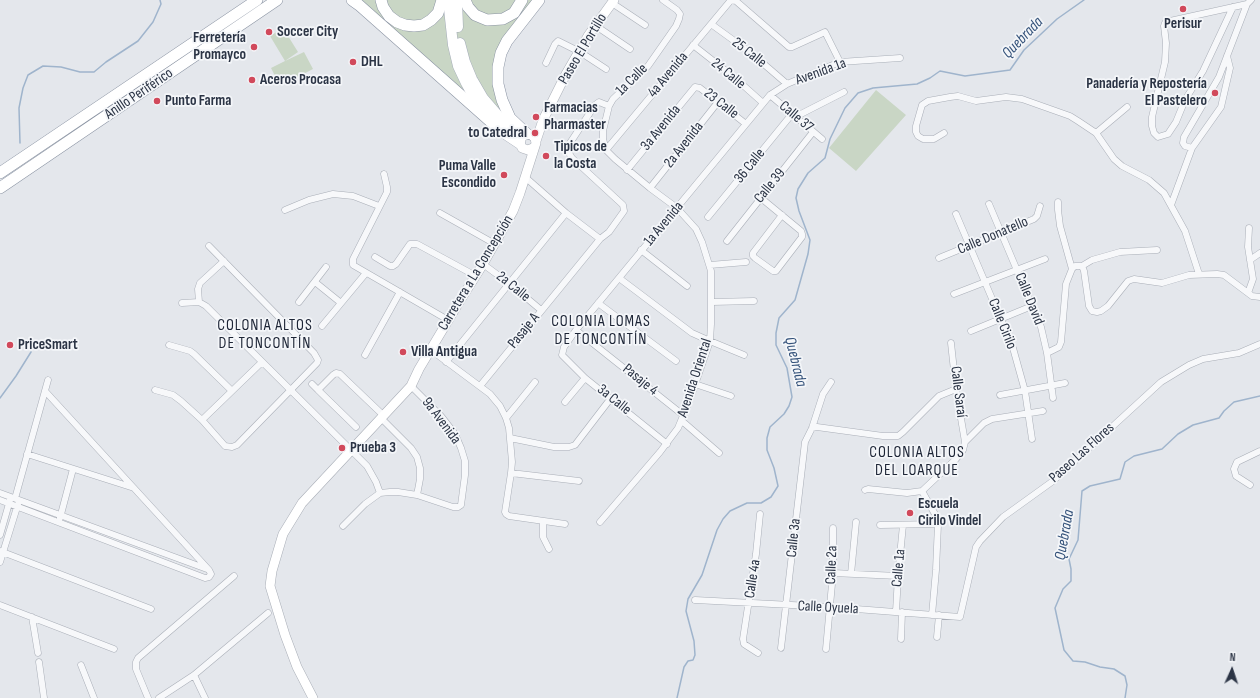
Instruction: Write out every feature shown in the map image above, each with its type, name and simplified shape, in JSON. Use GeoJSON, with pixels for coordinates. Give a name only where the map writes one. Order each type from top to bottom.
{"type":"FeatureCollection","features":[{"type":"Feature","properties":{"kind":"highway","name":"Anillo Periférico"},"geometry":{"type":"LineString","coordinates":[[0,173],[256,0]]}},
{"type":"Feature","properties":{"kind":"highway","name":"Anillo Periférico"},"geometry":{"type":"LineString","coordinates":[[0,188],[277,0]]}},
{"type":"Feature","properties":{"kind":"highway"},"geometry":{"type":"LineString","coordinates":[[352,0],[491,122]]}},
{"type":"Feature","properties":{"kind":"highway"},"geometry":{"type":"LineString","coordinates":[[381,0],[383,7],[389,16],[397,22],[414,26],[423,25],[431,20],[438,13],[442,0]]}},
{"type":"Feature","properties":{"kind":"highway"},"geometry":{"type":"LineString","coordinates":[[465,0],[468,7],[476,15],[487,20],[503,19],[514,13],[522,0]]}},
{"type":"Feature","properties":{"kind":"highway"},"geometry":{"type":"LineString","coordinates":[[527,134],[510,118],[502,100],[498,84],[498,67],[501,53],[507,41],[539,0]]}},
{"type":"Feature","properties":{"kind":"main road"},"geometry":{"type":"LineString","coordinates":[[448,0],[453,45],[458,66],[477,103],[491,122],[502,132],[528,150],[535,144],[534,136],[514,130],[502,120],[483,98],[472,79],[460,44],[456,0]]}},
{"type":"Feature","properties":{"kind":"main road","name":"Paseo El Portillo"},"geometry":{"type":"LineString","coordinates":[[535,144],[543,120],[566,74],[613,1]]}},
{"type":"Feature","properties":{"kind":"main road","name":"Paseo El Portillo"},"geometry":{"type":"LineString","coordinates":[[527,134],[543,120]]}},
{"type":"Feature","properties":{"kind":"main road"},"geometry":{"type":"LineString","coordinates":[[526,173],[521,138],[527,134]]}},
{"type":"Feature","properties":{"kind":"main road","name":"Carretera a La Concepción"},"geometry":{"type":"LineString","coordinates":[[313,698],[297,667],[285,635],[270,586],[271,576],[281,540],[290,520],[302,503],[411,386],[448,320],[484,264],[513,211],[535,144]]}},
{"type":"Feature","properties":{"kind":"street","name":"1a Calle"},"geometry":{"type":"LineString","coordinates":[[600,239],[609,232],[624,211],[624,208],[572,158],[568,147],[597,103],[609,106],[613,99],[648,66],[676,26],[680,14],[664,0]]}},
{"type":"Feature","properties":{"kind":"street"},"geometry":{"type":"LineString","coordinates":[[731,0],[736,1],[789,47],[825,32],[840,62]]}},
{"type":"Feature","properties":{"kind":"street","name":"4a Avenida"},"geometry":{"type":"LineString","coordinates":[[606,150],[731,0]]}},
{"type":"Feature","properties":{"kind":"street"},"geometry":{"type":"LineString","coordinates":[[613,1],[645,25]]}},
{"type":"Feature","properties":{"kind":"street"},"geometry":{"type":"LineString","coordinates":[[1233,7],[1204,71],[1185,100],[1176,122],[1168,134],[1158,137],[1154,133],[1152,117],[1165,62],[1165,24],[1170,21],[1249,2]]}},
{"type":"Feature","properties":{"kind":"street"},"geometry":{"type":"LineString","coordinates":[[1192,148],[1186,146],[1183,142],[1184,137],[1216,84],[1249,2]]}},
{"type":"Feature","properties":{"kind":"street","name":"25 Calle"},"geometry":{"type":"LineString","coordinates":[[711,24],[751,53],[787,84]]}},
{"type":"Feature","properties":{"kind":"street"},"geometry":{"type":"LineString","coordinates":[[596,26],[630,49]]}},
{"type":"Feature","properties":{"kind":"street"},"geometry":{"type":"LineString","coordinates":[[546,63],[558,41],[580,52],[606,70]]}},
{"type":"Feature","properties":{"kind":"street","name":"24 Calle"},"geometry":{"type":"LineString","coordinates":[[693,45],[735,78],[763,103]]}},
{"type":"Feature","properties":{"kind":"street"},"geometry":{"type":"LineString","coordinates":[[1171,204],[1192,148],[1220,107],[1230,68],[1227,55]]}},
{"type":"Feature","properties":{"kind":"street","name":"Avenida 1a"},"geometry":{"type":"LineString","coordinates":[[770,95],[787,84],[840,62],[900,58]]}},
{"type":"Feature","properties":{"kind":"street","name":"23 Calle"},"geometry":{"type":"LineString","coordinates":[[695,87],[700,88],[746,124]]}},
{"type":"Feature","properties":{"kind":"street","name":"3a Avenida"},"geometry":{"type":"LineString","coordinates":[[627,170],[695,87]]}},
{"type":"Feature","properties":{"kind":"street"},"geometry":{"type":"LineString","coordinates":[[794,115],[844,92]]}},
{"type":"Feature","properties":{"kind":"street","name":"1a Avenida"},"geometry":{"type":"LineString","coordinates":[[562,355],[564,347],[576,330],[770,95]]}},
{"type":"Feature","properties":{"kind":"street","name":"Calle 37"},"geometry":{"type":"LineString","coordinates":[[770,95],[822,139]]}},
{"type":"Feature","properties":{"kind":"street"},"geometry":{"type":"LineString","coordinates":[[944,133],[934,140],[923,139],[918,136],[916,126],[920,108],[928,101],[958,96],[976,101],[1006,97],[1022,100],[1070,116],[1096,133],[1114,159],[1122,166],[1149,180],[1164,193],[1185,231],[1199,274]]}},
{"type":"Feature","properties":{"kind":"street","name":"2a Avenida"},"geometry":{"type":"LineString","coordinates":[[650,188],[718,102]]}},
{"type":"Feature","properties":{"kind":"street"},"geometry":{"type":"LineString","coordinates":[[606,150],[603,139],[603,131],[609,106]]}},
{"type":"Feature","properties":{"kind":"street"},"geometry":{"type":"LineString","coordinates":[[1096,133],[1127,107]]}},
{"type":"Feature","properties":{"kind":"street","name":"36 Calle"},"geometry":{"type":"LineString","coordinates":[[708,217],[794,115]]}},
{"type":"Feature","properties":{"kind":"street","name":"Calle 39"},"geometry":{"type":"LineString","coordinates":[[727,241],[814,132]]}},
{"type":"Feature","properties":{"kind":"street","name":"Avenida Oriental"},"geometry":{"type":"LineString","coordinates":[[600,522],[667,444],[682,418],[710,341],[712,302],[710,265],[696,229],[677,208],[627,170],[606,150]]}},
{"type":"Feature","properties":{"kind":"street"},"geometry":{"type":"LineString","coordinates":[[526,173],[566,214],[600,239]]}},
{"type":"Feature","properties":{"kind":"street"},"geometry":{"type":"LineString","coordinates":[[384,174],[387,192],[353,261],[354,267],[448,320]]}},
{"type":"Feature","properties":{"kind":"street"},"geometry":{"type":"LineString","coordinates":[[285,210],[309,200],[327,195],[339,194],[353,196],[379,206]]}},
{"type":"Feature","properties":{"kind":"street"},"geometry":{"type":"LineString","coordinates":[[761,198],[782,215],[801,231],[802,237],[776,271],[773,271],[753,256],[753,253],[782,215]]}},
{"type":"Feature","properties":{"kind":"street"},"geometry":{"type":"LineString","coordinates":[[1047,353],[1059,347],[1061,342],[1066,284],[1072,268],[1060,226],[1058,202]]}},
{"type":"Feature","properties":{"kind":"street","name":"Calle David"},"geometry":{"type":"LineString","coordinates":[[989,204],[1041,327],[1047,353],[1053,398]]}},
{"type":"Feature","properties":{"kind":"street","name":"Calle Donatello"},"geometry":{"type":"LineString","coordinates":[[939,258],[1001,233],[1037,216],[1040,206]]}},
{"type":"Feature","properties":{"kind":"street"},"geometry":{"type":"LineString","coordinates":[[440,213],[495,244]]}},
{"type":"Feature","properties":{"kind":"street"},"geometry":{"type":"LineString","coordinates":[[446,362],[566,214]]}},
{"type":"Feature","properties":{"kind":"street","name":"Calle Cirilo"},"geometry":{"type":"LineString","coordinates":[[956,214],[1013,348],[1025,391],[1032,439]]}},
{"type":"Feature","properties":{"kind":"street"},"geometry":{"type":"LineString","coordinates":[[1248,293],[1253,279],[1248,247],[1249,228]]}},
{"type":"Feature","properties":{"kind":"street","name":"Pasaje A"},"geometry":{"type":"LineString","coordinates":[[480,386],[600,239]]}},
{"type":"Feature","properties":{"kind":"street"},"geometry":{"type":"LineString","coordinates":[[375,257],[390,266],[393,266],[410,244],[416,244],[476,276]]}},
{"type":"Feature","properties":{"kind":"street"},"geometry":{"type":"LineString","coordinates":[[155,390],[173,395],[202,420],[225,446],[234,446],[315,366],[318,360],[209,246]]}},
{"type":"Feature","properties":{"kind":"street"},"geometry":{"type":"LineString","coordinates":[[641,250],[687,286]]}},
{"type":"Feature","properties":{"kind":"street"},"geometry":{"type":"LineString","coordinates":[[1072,268],[1075,266],[1082,266],[1092,260],[1120,252],[1157,250]]}},
{"type":"Feature","properties":{"kind":"street"},"geometry":{"type":"LineString","coordinates":[[1250,260],[1260,252]]}},
{"type":"Feature","properties":{"kind":"street"},"geometry":{"type":"LineString","coordinates":[[954,294],[1045,259]]}},
{"type":"Feature","properties":{"kind":"street"},"geometry":{"type":"LineString","coordinates":[[200,302],[198,289],[200,283],[224,261]]}},
{"type":"Feature","properties":{"kind":"street"},"geometry":{"type":"LineString","coordinates":[[710,265],[746,262]]}},
{"type":"Feature","properties":{"kind":"street","name":"2a Calle"},"geometry":{"type":"LineString","coordinates":[[484,264],[541,310]]}},
{"type":"Feature","properties":{"kind":"street"},"geometry":{"type":"LineString","coordinates":[[1082,266],[1084,270],[1089,306],[1092,311],[1097,312],[1102,311],[1108,306],[1130,279],[1162,283],[1189,275],[1224,275],[1252,296],[1260,297]]}},
{"type":"Feature","properties":{"kind":"street"},"geometry":{"type":"LineString","coordinates":[[299,302],[326,267]]}},
{"type":"Feature","properties":{"kind":"street"},"geometry":{"type":"LineString","coordinates":[[322,326],[366,273]]}},
{"type":"Feature","properties":{"kind":"street"},"geometry":{"type":"LineString","coordinates":[[619,278],[692,333],[744,355]]}},
{"type":"Feature","properties":{"kind":"street"},"geometry":{"type":"LineString","coordinates":[[315,282],[341,303]]}},
{"type":"Feature","properties":{"kind":"street"},"geometry":{"type":"LineString","coordinates":[[365,355],[400,292]]}},
{"type":"Feature","properties":{"kind":"street"},"geometry":{"type":"LineString","coordinates":[[712,302],[754,301]]}},
{"type":"Feature","properties":{"kind":"street"},"geometry":{"type":"LineString","coordinates":[[182,303],[200,302],[206,306],[367,466],[372,472],[380,493]]}},
{"type":"Feature","properties":{"kind":"street"},"geometry":{"type":"LineString","coordinates":[[598,303],[676,361]]}},
{"type":"Feature","properties":{"kind":"street"},"geometry":{"type":"LineString","coordinates":[[971,331],[1032,306]]}},
{"type":"Feature","properties":{"kind":"street","name":"Pasaje 4"},"geometry":{"type":"LineString","coordinates":[[576,330],[682,418],[719,453]]}},
{"type":"Feature","properties":{"kind":"street","name":"Calle Saraí"},"geometry":{"type":"LineString","coordinates":[[951,343],[956,389],[965,442]]}},
{"type":"Feature","properties":{"kind":"street","name":"Paseo Las Flores"},"geometry":{"type":"LineString","coordinates":[[960,617],[976,547],[1003,517],[1053,481],[1161,382],[1189,364],[1203,359],[1239,353],[1260,344]]}},
{"type":"Feature","properties":{"kind":"street"},"geometry":{"type":"LineString","coordinates":[[169,345],[190,351],[232,391]]}},
{"type":"Feature","properties":{"kind":"street"},"geometry":{"type":"LineString","coordinates":[[431,350],[480,386],[495,400],[506,418],[510,438],[511,473],[505,512],[506,514],[509,516],[565,524]]}},
{"type":"Feature","properties":{"kind":"street","name":"3a Calle"},"geometry":{"type":"LineString","coordinates":[[562,355],[585,378],[667,444]]}},
{"type":"Feature","properties":{"kind":"street"},"geometry":{"type":"LineString","coordinates":[[202,420],[262,362]]}},
{"type":"Feature","properties":{"kind":"street"},"geometry":{"type":"LineString","coordinates":[[318,390],[333,375],[336,373],[340,374],[411,448],[420,468],[420,479],[417,495],[398,492],[380,493],[365,504],[343,526]]}},
{"type":"Feature","properties":{"kind":"street"},"geometry":{"type":"LineString","coordinates":[[566,402],[585,378]]}},
{"type":"Feature","properties":{"kind":"street"},"geometry":{"type":"LineString","coordinates":[[0,562],[14,501],[48,380]]}},
{"type":"Feature","properties":{"kind":"street"},"geometry":{"type":"LineString","coordinates":[[506,418],[535,382]]}},
{"type":"Feature","properties":{"kind":"street","name":"Calle 3a"},"geometry":{"type":"LineString","coordinates":[[781,648],[805,442],[812,428],[822,399],[831,382]]}},
{"type":"Feature","properties":{"kind":"street"},"geometry":{"type":"LineString","coordinates":[[1000,395],[1066,383]]}},
{"type":"Feature","properties":{"kind":"street"},"geometry":{"type":"LineString","coordinates":[[312,384],[356,427]]}},
{"type":"Feature","properties":{"kind":"street"},"geometry":{"type":"LineString","coordinates":[[695,384],[731,396]]}},
{"type":"Feature","properties":{"kind":"street","name":"9a Avenida"},"geometry":{"type":"LineString","coordinates":[[411,386],[441,416],[455,434],[465,460],[462,502],[460,506],[454,507],[417,495]]}},
{"type":"Feature","properties":{"kind":"street"},"geometry":{"type":"LineString","coordinates":[[812,428],[817,427],[883,436],[898,436],[904,432],[939,396],[956,389]]}},
{"type":"Feature","properties":{"kind":"street"},"geometry":{"type":"LineString","coordinates":[[0,493],[59,522],[205,578],[209,577],[211,574],[209,570],[44,391]]}},
{"type":"Feature","properties":{"kind":"street"},"geometry":{"type":"LineString","coordinates":[[510,438],[554,447],[569,447],[575,444],[611,398]]}},
{"type":"Feature","properties":{"kind":"street"},"geometry":{"type":"LineString","coordinates":[[865,490],[868,488],[907,493],[922,491],[956,459],[963,450],[965,442],[984,423],[992,419],[1044,411]]}},
{"type":"Feature","properties":{"kind":"street"},"geometry":{"type":"LineString","coordinates":[[1250,485],[1236,476],[1234,469],[1237,462],[1260,451]]}},
{"type":"Feature","properties":{"kind":"street"},"geometry":{"type":"LineString","coordinates":[[27,454],[134,488]]}},
{"type":"Feature","properties":{"kind":"street"},"geometry":{"type":"LineString","coordinates":[[59,522],[74,469]]}},
{"type":"Feature","properties":{"kind":"street"},"geometry":{"type":"LineString","coordinates":[[511,473],[579,481]]}},
{"type":"Feature","properties":{"kind":"street"},"geometry":{"type":"LineString","coordinates":[[922,491],[936,516],[938,524],[932,615]]}},
{"type":"Feature","properties":{"kind":"street"},"geometry":{"type":"LineString","coordinates":[[0,500],[14,501],[61,515],[209,570]]}},
{"type":"Feature","properties":{"kind":"street"},"geometry":{"type":"LineString","coordinates":[[0,535],[14,501]]}},
{"type":"Feature","properties":{"kind":"street","name":"Calle 4a"},"geometry":{"type":"LineString","coordinates":[[758,653],[744,644],[743,639],[756,554],[760,514]]}},
{"type":"Feature","properties":{"kind":"street"},"geometry":{"type":"LineString","coordinates":[[543,521],[543,537],[549,549]]}},
{"type":"Feature","properties":{"kind":"street"},"geometry":{"type":"LineString","coordinates":[[851,574],[856,522]]}},
{"type":"Feature","properties":{"kind":"street"},"geometry":{"type":"LineString","coordinates":[[880,525],[938,524]]}},
{"type":"Feature","properties":{"kind":"street","name":"Calle 1a"},"geometry":{"type":"LineString","coordinates":[[901,639],[898,576],[903,525]]}},
{"type":"Feature","properties":{"kind":"street","name":"Calle 2a"},"geometry":{"type":"LineString","coordinates":[[826,649],[833,573],[833,528]]}},
{"type":"Feature","properties":{"kind":"street"},"geometry":{"type":"LineString","coordinates":[[2,552],[151,609]]}},
{"type":"Feature","properties":{"kind":"street"},"geometry":{"type":"LineString","coordinates":[[833,573],[898,576]]}},
{"type":"Feature","properties":{"kind":"street"},"geometry":{"type":"LineString","coordinates":[[148,698],[136,669],[136,662],[138,658],[234,576]]}},
{"type":"Feature","properties":{"kind":"street","name":"Calle Oyuela"},"geometry":{"type":"LineString","coordinates":[[695,600],[787,606],[830,607],[960,617]]}},
{"type":"Feature","properties":{"kind":"street"},"geometry":{"type":"LineString","coordinates":[[0,605],[114,649]]}},
{"type":"Feature","properties":{"kind":"street"},"geometry":{"type":"LineString","coordinates":[[159,698],[194,675],[268,613]]}},
{"type":"Feature","properties":{"kind":"street"},"geometry":{"type":"LineString","coordinates":[[937,637],[939,615]]}},
{"type":"Feature","properties":{"kind":"street"},"geometry":{"type":"LineString","coordinates":[[32,617],[38,652]]}},
{"type":"Feature","properties":{"kind":"street"},"geometry":{"type":"LineString","coordinates":[[40,662],[44,698]]}},
{"type":"Feature","properties":{"kind":"street"},"geometry":{"type":"LineString","coordinates":[[81,665],[94,698]]}},
{"type":"Feature","properties":{"kind":"street"},"geometry":{"type":"LineString","coordinates":[[194,675],[205,698]]}},
{"type":"Feature","properties":{"kind":"green space"},"geometry":{"type":"Polygon","coordinates":[[[352,0],[539,0],[507,41],[498,84],[520,140],[352,0]]]}},
{"type":"Feature","properties":{"kind":"green space"},"geometry":{"type":"Polygon","coordinates":[[[283,28],[298,52],[285,61],[270,36],[283,28]]]}},
{"type":"Feature","properties":{"kind":"green space"},"geometry":{"type":"Polygon","coordinates":[[[304,52],[313,69],[280,86],[271,68],[304,52]]]}},
{"type":"Feature","properties":{"kind":"green space"},"geometry":{"type":"Polygon","coordinates":[[[876,90],[906,115],[856,171],[829,148],[876,90]]]}},
{"type":"Feature","properties":{"kind":"waterway"},"geometry":{"type":"LineString","coordinates":[[20,143],[19,108],[23,88],[28,75],[43,66],[61,67],[80,72],[94,72],[106,62],[138,41],[153,22],[161,4],[160,0]]}},
{"type":"Feature","properties":{"kind":"waterway","name":"Quebrada"},"geometry":{"type":"LineString","coordinates":[[677,698],[684,667],[688,661],[693,660],[695,655],[694,641],[686,611],[688,599],[702,575],[717,530],[723,519],[730,511],[747,503],[761,503],[771,497],[778,486],[774,468],[767,450],[767,438],[770,427],[784,414],[792,397],[787,368],[776,345],[776,333],[779,318],[795,300],[808,254],[810,240],[799,211],[796,198],[798,189],[808,173],[825,158],[830,139],[845,108],[858,93],[873,88],[917,84],[940,71],[965,76],[1010,70],[1024,50],[1057,19],[1084,0]]}},
{"type":"Feature","properties":{"kind":"waterway"},"geometry":{"type":"LineString","coordinates":[[0,398],[31,352]]}},
{"type":"Feature","properties":{"kind":"waterway","name":"Quebrada"},"geometry":{"type":"LineString","coordinates":[[1125,698],[1127,685],[1125,676],[1114,669],[1100,667],[1085,662],[1073,661],[1064,650],[1055,608],[1063,589],[1071,581],[1069,559],[1078,540],[1082,491],[1090,486],[1120,479],[1125,462],[1134,456],[1162,449],[1178,434],[1193,425],[1219,418],[1234,402],[1260,396]]}},
{"type":"Feature","properties":{"kind":"place","name":"Perisur"},"geometry":{"type":"Point","coordinates":[1183,9]}},
{"type":"Feature","properties":{"kind":"place","name":"Soccer City"},"geometry":{"type":"Point","coordinates":[269,32]}},
{"type":"Feature","properties":{"kind":"place","name":"Ferretería Promayco"},"geometry":{"type":"Point","coordinates":[254,47]}},
{"type":"Feature","properties":{"kind":"place","name":"DHL"},"geometry":{"type":"Point","coordinates":[353,62]}},
{"type":"Feature","properties":{"kind":"place","name":"Aceros Procasa"},"geometry":{"type":"Point","coordinates":[252,80]}},
{"type":"Feature","properties":{"kind":"place","name":"Panadería y Repostería El Pastelero"},"geometry":{"type":"Point","coordinates":[1215,93]}},
{"type":"Feature","properties":{"kind":"place","name":"Punto Farma"},"geometry":{"type":"Point","coordinates":[157,101]}},
{"type":"Feature","properties":{"kind":"place","name":"Farmacias Pharmaster"},"geometry":{"type":"Point","coordinates":[536,117]}},
{"type":"Feature","properties":{"kind":"place","name":"to Catedral"},"geometry":{"type":"Point","coordinates":[535,133]}},
{"type":"Feature","properties":{"kind":"place","name":"Tipicos de la Costa"},"geometry":{"type":"Point","coordinates":[546,156]}},
{"type":"Feature","properties":{"kind":"place","name":"Puma Valle Escondido"},"geometry":{"type":"Point","coordinates":[504,175]}},
{"type":"Feature","properties":{"kind":"place","name":"PriceSmart"},"geometry":{"type":"Point","coordinates":[10,345]}},
{"type":"Feature","properties":{"kind":"place","name":"Villa Antigua"},"geometry":{"type":"Point","coordinates":[403,352]}},
{"type":"Feature","properties":{"kind":"place","name":"Prueba 3"},"geometry":{"type":"Point","coordinates":[342,448]}},
{"type":"Feature","properties":{"kind":"place","name":"Escuela Cirilo Vindel"},"geometry":{"type":"Point","coordinates":[910,513]}},
{"type":"Feature","properties":{"kind":"district","name":"COLONIA LOMAS DE TONCONTÍN"},"geometry":{"type":"Point","coordinates":[601,331]}},
{"type":"Feature","properties":{"kind":"district","name":"COLONIA ALTOS DE TONCONTÍN"},"geometry":{"type":"Point","coordinates":[265,335]}},
{"type":"Feature","properties":{"kind":"district","name":"COLONIA ALTOS DEL LOARQUE"},"geometry":{"type":"Point","coordinates":[917,462]}}]}
